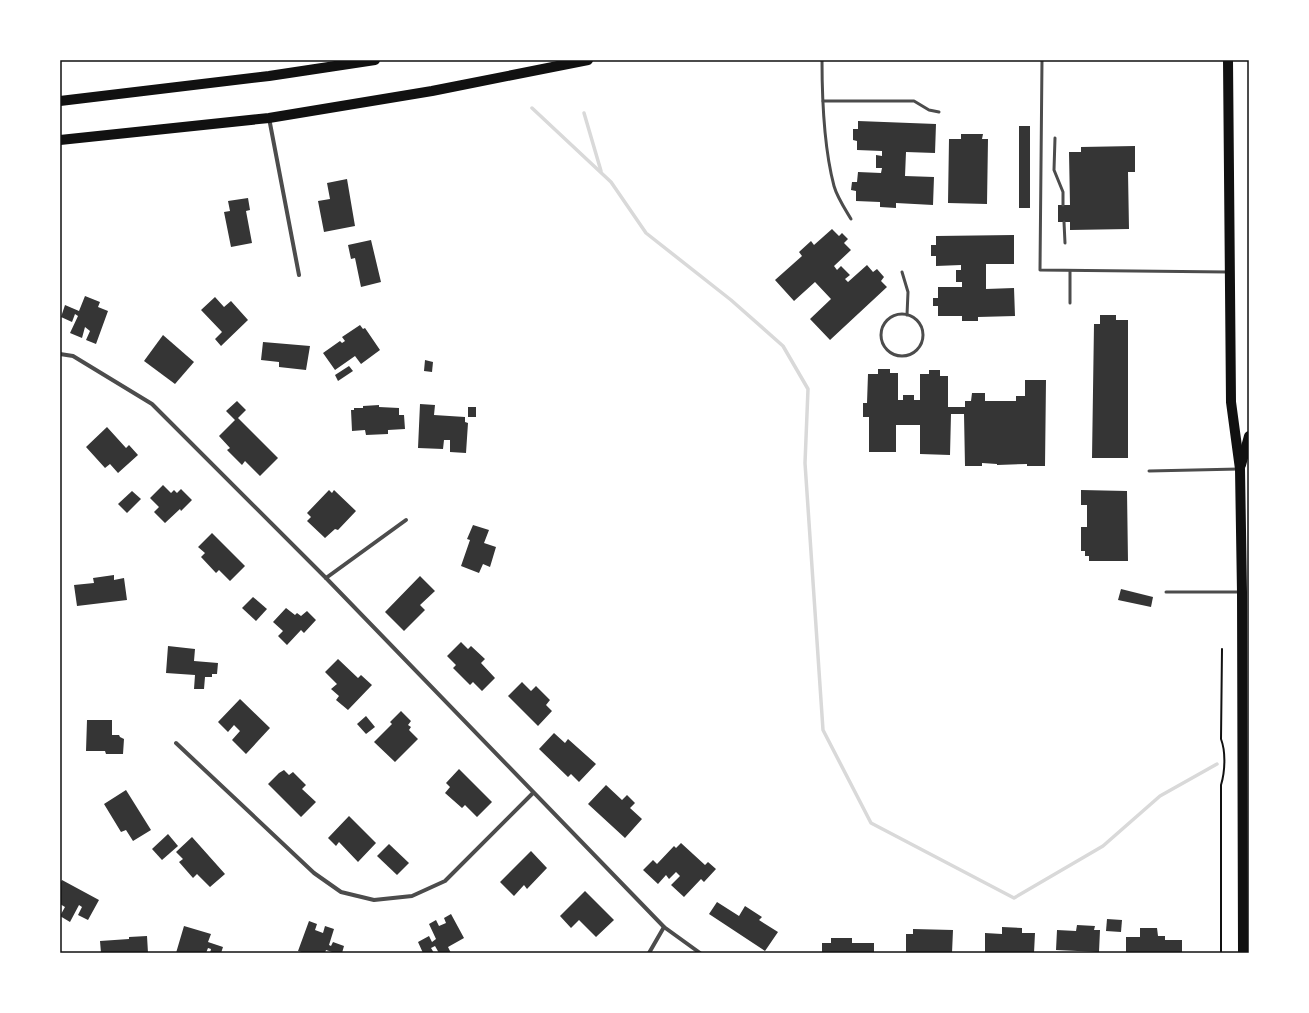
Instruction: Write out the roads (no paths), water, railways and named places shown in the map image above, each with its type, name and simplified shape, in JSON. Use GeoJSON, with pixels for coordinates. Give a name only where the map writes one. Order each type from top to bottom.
{"type":"FeatureCollection","features":[{"type":"Feature","properties":{"kind":"main road"},"geometry":{"type":"LineString","coordinates":[[60,101],[269,76],[375,60]]}},
{"type":"Feature","properties":{"kind":"main road"},"geometry":{"type":"LineString","coordinates":[[60,140],[269,118],[432,91],[588,60]]}},
{"type":"Feature","properties":{"kind":"main road"},"geometry":{"type":"LineString","coordinates":[[1228,60],[1231,402],[1240,469],[1242,592],[1243,953]]}},
{"type":"Feature","properties":{"kind":"main road"},"geometry":{"type":"LineString","coordinates":[[1240,469],[1249,436]]}},
{"type":"Feature","properties":{"kind":"street"},"geometry":{"type":"LineString","coordinates":[[269,118],[299,275]]}},
{"type":"Feature","properties":{"kind":"street"},"geometry":{"type":"LineString","coordinates":[[60,354],[73,356],[152,404],[326,578],[664,927],[700,953]]}},
{"type":"Feature","properties":{"kind":"street"},"geometry":{"type":"LineString","coordinates":[[326,578],[406,520]]}},
{"type":"Feature","properties":{"kind":"street"},"geometry":{"type":"LineString","coordinates":[[176,743],[314,873],[341,892],[374,900],[412,896],[446,881],[533,793]]}},
{"type":"Feature","properties":{"kind":"street"},"geometry":{"type":"LineString","coordinates":[[649,953],[664,927]]}},
{"type":"Feature","properties":{"kind":"lane"},"geometry":{"type":"LineString","coordinates":[[822,60],[826,143],[834,188],[851,219]]}},
{"type":"Feature","properties":{"kind":"lane"},"geometry":{"type":"LineString","coordinates":[[1042,60],[1040,270],[1229,272]]}},
{"type":"Feature","properties":{"kind":"lane"},"geometry":{"type":"LineString","coordinates":[[823,101],[914,101],[929,110],[939,112]]}},
{"type":"Feature","properties":{"kind":"lane"},"geometry":{"type":"LineString","coordinates":[[1054,138],[1054,170],[1063,192],[1063,205]]}},
{"type":"Feature","properties":{"kind":"lane"},"geometry":{"type":"LineString","coordinates":[[1064,222],[1065,243]]}},
{"type":"Feature","properties":{"kind":"lane"},"geometry":{"type":"LineString","coordinates":[[1070,271],[1070,303]]}},
{"type":"Feature","properties":{"kind":"lane"},"geometry":{"type":"LineString","coordinates":[[902,272],[908,292],[907,315]]}},
{"type":"Feature","properties":{"kind":"lane"},"geometry":{"type":"LineString","coordinates":[[907,315],[914,318],[919,323],[923,336],[917,350],[912,354],[898,356],[886,348],[882,336],[882,330],[889,319],[895,316],[907,315]]}},
{"type":"Feature","properties":{"kind":"lane"},"geometry":{"type":"LineString","coordinates":[[1149,471],[1240,469]]}},
{"type":"Feature","properties":{"kind":"lane"},"geometry":{"type":"LineString","coordinates":[[1166,592],[1242,592]]}},
{"type":"Feature","properties":{"kind":"waterway"},"geometry":{"type":"LineString","coordinates":[[532,108],[611,182],[646,233],[731,300],[783,346],[808,389],[805,463],[823,730],[871,823],[1014,898],[1103,846],[1160,796],[1217,764]]}},
{"type":"Feature","properties":{"kind":"waterway"},"geometry":{"type":"LineString","coordinates":[[584,113],[601,171]]}}]}
